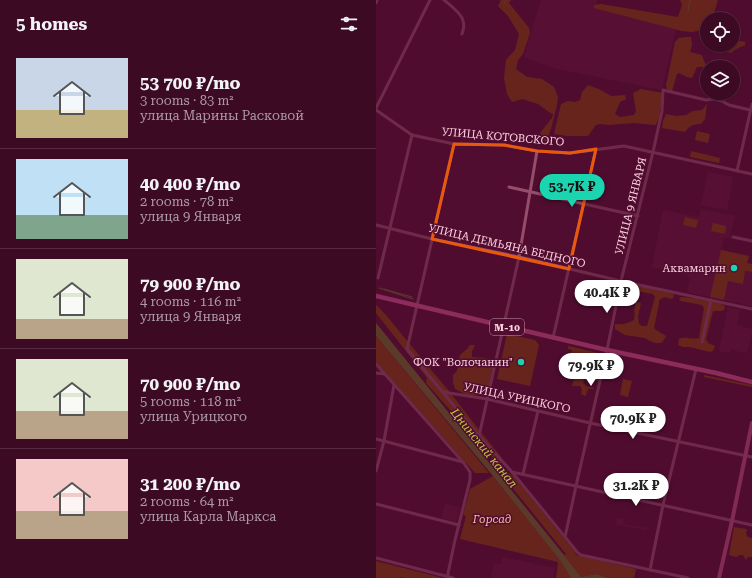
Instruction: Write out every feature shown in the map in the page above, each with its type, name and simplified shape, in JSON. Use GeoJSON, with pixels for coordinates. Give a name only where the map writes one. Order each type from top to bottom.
{"type":"FeatureCollection","features":[{"type":"Feature","properties":{"kind":"highway","name":"М-10"},"geometry":{"type":"LineString","coordinates":[[376,296],[553,338],[752,382]]}},
{"type":"Feature","properties":{"kind":"main road"},"geometry":{"type":"LineString","coordinates":[[719,578],[752,423]]}},
{"type":"Feature","properties":{"kind":"street"},"geometry":{"type":"LineString","coordinates":[[376,109],[430,0]]}},
{"type":"Feature","properties":{"kind":"street"},"geometry":{"type":"LineString","coordinates":[[444,0],[463,20],[464,28],[462,34]]}},
{"type":"Feature","properties":{"kind":"street","name":"УЛИЦА 9 ЯНВАРЯ"},"geometry":{"type":"LineString","coordinates":[[565,537],[621,281],[638,216],[662,111],[663,90],[706,100],[713,99],[722,101],[729,105],[750,110]]}},
{"type":"Feature","properties":{"kind":"street"},"geometry":{"type":"LineString","coordinates":[[738,171],[752,104]]}},
{"type":"Feature","properties":{"kind":"street","name":"УЛИЦА КОТОВСКОГО"},"geometry":{"type":"LineString","coordinates":[[376,109],[412,135],[454,144],[504,145],[537,151],[570,153],[624,146],[752,174]]}},
{"type":"Feature","properties":{"kind":"street"},"geometry":{"type":"LineString","coordinates":[[378,278],[412,135]]}},
{"type":"Feature","properties":{"kind":"street"},"geometry":{"type":"LineString","coordinates":[[454,144],[407,349],[479,436],[512,472],[578,553],[688,578]]}},
{"type":"Feature","properties":{"kind":"street"},"geometry":{"type":"LineString","coordinates":[[553,338],[596,149]]}},
{"type":"Feature","properties":{"kind":"street"},"geometry":{"type":"LineString","coordinates":[[479,436],[519,257],[537,151]]}},
{"type":"Feature","properties":{"kind":"street"},"geometry":{"type":"LineString","coordinates":[[509,187],[638,216]]}},
{"type":"Feature","properties":{"kind":"street","name":"УЛИЦА ДЕМЬЯНА БЕДНОГО"},"geometry":{"type":"LineString","coordinates":[[376,226],[752,309]]}},
{"type":"Feature","properties":{"kind":"street"},"geometry":{"type":"LineString","coordinates":[[734,237],[752,241]]}},
{"type":"Feature","properties":{"kind":"street"},"geometry":{"type":"LineString","coordinates":[[702,342],[710,300]]}},
{"type":"Feature","properties":{"kind":"street"},"geometry":{"type":"LineString","coordinates":[[376,364],[463,462],[470,472],[470,480],[447,577]]}},
{"type":"Feature","properties":{"kind":"street"},"geometry":{"type":"LineString","coordinates":[[650,570],[678,441],[696,369]]}},
{"type":"Feature","properties":{"kind":"street"},"geometry":{"type":"LineString","coordinates":[[376,373],[385,374]]}},
{"type":"Feature","properties":{"kind":"street"},"geometry":{"type":"LineString","coordinates":[[376,471],[384,441],[394,385]]}},
{"type":"Feature","properties":{"kind":"street","name":"УЛИЦА УРИЦКОГО"},"geometry":{"type":"LineString","coordinates":[[443,392],[487,399],[590,423],[752,457]]}},
{"type":"Feature","properties":{"kind":"street"},"geometry":{"type":"LineString","coordinates":[[523,474],[538,411]]}},
{"type":"Feature","properties":{"kind":"street"},"geometry":{"type":"LineString","coordinates":[[376,439],[463,462]]}},
{"type":"Feature","properties":{"kind":"street"},"geometry":{"type":"LineString","coordinates":[[512,472],[752,525]]}},
{"type":"Feature","properties":{"kind":"street"},"geometry":{"type":"LineString","coordinates":[[376,504],[459,525]]}},
{"type":"Feature","properties":{"kind":"street"},"geometry":{"type":"LineString","coordinates":[[376,558],[453,578]]}},
{"type":"Feature","properties":{"kind":"highlighted area"},"geometry":{"type":"Polygon","coordinates":[[[454,144],[504,145],[537,151],[570,153],[596,149],[569,269],[432,239],[454,144]]]}},
{"type":"Feature","properties":{"kind":"shaded area"},"geometry":{"type":"Polygon","coordinates":[[[541,0],[597,0],[596,8],[676,29],[662,90],[553,68],[524,57],[541,0]]]}},
{"type":"Feature","properties":{"kind":"shaded area"},"geometry":{"type":"Polygon","coordinates":[[[708,172],[733,177],[727,210],[701,205],[708,172]]]}},
{"type":"Feature","properties":{"kind":"shaded area"},"geometry":{"type":"Polygon","coordinates":[[[701,209],[735,216],[729,238],[724,238],[710,297],[687,292],[690,279],[686,274],[652,267],[663,210],[699,217],[701,209]]]}},
{"type":"Feature","properties":{"kind":"shaded area"},"geometry":{"type":"Polygon","coordinates":[[[745,271],[752,272],[752,306],[724,300],[728,281],[745,271]]]}},
{"type":"Feature","properties":{"kind":"shaded area"},"geometry":{"type":"Polygon","coordinates":[[[728,307],[740,310],[737,325],[752,329],[747,353],[732,350],[732,348],[730,353],[719,351],[728,307]]]}},
{"type":"Feature","properties":{"kind":"shaded area"},"geometry":{"type":"Polygon","coordinates":[[[376,323],[581,577],[596,574],[608,578],[571,578],[562,563],[493,476],[376,336],[376,323]]]}},
{"type":"Feature","properties":{"kind":"shaded area"},"geometry":{"type":"Polygon","coordinates":[[[445,504],[460,508],[456,522],[441,518],[445,504]]]}},
{"type":"Feature","properties":{"kind":"shaded area"},"geometry":{"type":"Polygon","coordinates":[[[617,518],[624,519],[623,524],[647,528],[646,530],[616,524],[617,518]]]}},
{"type":"Feature","properties":{"kind":"shaded area"},"geometry":{"type":"Polygon","coordinates":[[[502,557],[555,568],[553,578],[491,578],[494,563],[501,564],[502,557]]]}},
{"type":"Feature","properties":{"kind":"green space"},"geometry":{"type":"Polygon","coordinates":[[[501,0],[511,0],[509,3],[529,28],[530,33],[523,54],[518,60],[516,69],[527,77],[542,79],[554,87],[558,97],[552,125],[546,143],[540,133],[552,118],[553,114],[538,104],[522,99],[512,102],[507,94],[504,78],[506,60],[515,50],[519,34],[508,16],[498,6],[501,0]]]}},
{"type":"Feature","properties":{"kind":"green space"},"geometry":{"type":"Polygon","coordinates":[[[680,0],[718,0],[714,12],[700,12],[700,30],[692,32],[682,31],[594,8],[594,5],[601,4],[678,17],[682,5],[680,0]]]}},
{"type":"Feature","properties":{"kind":"green space"},"geometry":{"type":"Polygon","coordinates":[[[691,37],[692,45],[690,52],[702,55],[703,60],[700,60],[700,67],[697,67],[692,78],[679,73],[677,74],[672,91],[670,91],[667,89],[666,85],[675,42],[679,38],[691,37]]]}},
{"type":"Feature","properties":{"kind":"green space"},"geometry":{"type":"Polygon","coordinates":[[[740,41],[745,42],[745,45],[740,47],[740,41]]]}},
{"type":"Feature","properties":{"kind":"green space"},"geometry":{"type":"Polygon","coordinates":[[[588,85],[611,96],[625,95],[626,99],[620,102],[615,114],[620,117],[634,115],[636,111],[633,93],[641,89],[663,93],[659,118],[656,125],[634,123],[609,125],[600,124],[596,125],[588,136],[567,136],[554,134],[561,104],[568,101],[575,102],[580,100],[582,92],[588,85]]]}},
{"type":"Feature","properties":{"kind":"green space"},"geometry":{"type":"Polygon","coordinates":[[[707,104],[705,119],[701,124],[696,124],[688,128],[685,132],[662,128],[666,114],[676,116],[686,115],[693,111],[702,110],[707,104]]]}},
{"type":"Feature","properties":{"kind":"green space"},"geometry":{"type":"Polygon","coordinates":[[[697,131],[710,134],[708,143],[695,140],[697,131]]]}},
{"type":"Feature","properties":{"kind":"green space"},"geometry":{"type":"Polygon","coordinates":[[[691,151],[720,158],[719,163],[690,157],[691,151]]]}},
{"type":"Feature","properties":{"kind":"green space"},"geometry":{"type":"Polygon","coordinates":[[[685,217],[698,220],[696,228],[683,225],[685,217]]]}},
{"type":"Feature","properties":{"kind":"green space"},"geometry":{"type":"Polygon","coordinates":[[[713,223],[726,226],[725,234],[711,231],[713,223]]]}},
{"type":"Feature","properties":{"kind":"green space"},"geometry":{"type":"Polygon","coordinates":[[[721,250],[749,256],[747,263],[752,264],[752,272],[745,271],[743,284],[728,281],[724,300],[710,297],[721,250]]]}},
{"type":"Feature","properties":{"kind":"green space"},"geometry":{"type":"Polygon","coordinates":[[[631,284],[673,294],[674,296],[672,299],[664,297],[659,300],[654,328],[666,336],[661,343],[656,343],[645,338],[625,335],[615,329],[615,324],[624,324],[634,320],[636,302],[641,303],[638,316],[639,324],[642,326],[647,326],[655,297],[653,294],[636,291],[630,288],[629,286],[631,284]]]}},
{"type":"Feature","properties":{"kind":"green space"},"geometry":{"type":"Polygon","coordinates":[[[681,297],[715,302],[725,307],[724,310],[721,311],[713,311],[706,339],[708,343],[715,346],[713,351],[710,352],[678,345],[679,339],[681,338],[699,338],[704,308],[702,305],[681,301],[679,300],[681,297]]]}},
{"type":"Feature","properties":{"kind":"green space"},"geometry":{"type":"Polygon","coordinates":[[[376,305],[449,391],[502,458],[499,466],[493,466],[492,458],[486,449],[483,450],[480,448],[480,442],[465,423],[460,421],[426,383],[427,378],[376,313],[376,305]]]}},
{"type":"Feature","properties":{"kind":"green space"},"geometry":{"type":"Polygon","coordinates":[[[507,334],[535,340],[539,345],[530,386],[497,379],[507,334]]]}},
{"type":"Feature","properties":{"kind":"green space"},"geometry":{"type":"Polygon","coordinates":[[[376,336],[489,473],[475,473],[376,362],[376,336]]]}},
{"type":"Feature","properties":{"kind":"green space"},"geometry":{"type":"Polygon","coordinates":[[[470,345],[475,345],[472,351],[472,357],[487,359],[494,364],[488,390],[484,394],[464,394],[455,389],[453,382],[453,375],[457,371],[460,355],[470,345]]]}},
{"type":"Feature","properties":{"kind":"green space"},"geometry":{"type":"Polygon","coordinates":[[[569,346],[602,354],[598,381],[596,381],[596,377],[586,374],[583,383],[594,389],[588,389],[585,396],[581,394],[582,389],[580,386],[572,386],[575,374],[572,373],[572,376],[570,376],[573,360],[571,356],[572,350],[568,349],[569,346]]]}},
{"type":"Feature","properties":{"kind":"green space"},"geometry":{"type":"Polygon","coordinates":[[[704,375],[752,385],[752,387],[704,377],[704,375]]]}},
{"type":"Feature","properties":{"kind":"green space"},"geometry":{"type":"Polygon","coordinates":[[[623,379],[632,381],[628,397],[620,395],[623,379]]]}},
{"type":"Feature","properties":{"kind":"green space"},"geometry":{"type":"Polygon","coordinates":[[[501,472],[509,473],[514,477],[576,555],[636,569],[634,578],[608,578],[596,574],[581,577],[564,555],[566,554],[501,472]]]}},
{"type":"Feature","properties":{"kind":"green space","name":"Горсад"},"geometry":{"type":"Polygon","coordinates":[[[493,476],[562,563],[571,578],[556,578],[558,562],[460,539],[466,516],[463,515],[470,489],[493,476]]]}},
{"type":"Feature","properties":{"kind":"green space"},"geometry":{"type":"Polygon","coordinates":[[[734,527],[746,529],[746,534],[748,537],[752,538],[752,557],[748,557],[746,560],[743,555],[736,557],[729,555],[734,527]]]}},
{"type":"Feature","properties":{"kind":"green space"},"geometry":{"type":"Polygon","coordinates":[[[376,561],[443,578],[376,578],[376,561]]]}},
{"type":"Feature","properties":{"kind":"waterway"},"geometry":{"type":"LineString","coordinates":[[504,4],[506,0]]}},
{"type":"Feature","properties":{"kind":"waterway"},"geometry":{"type":"LineString","coordinates":[[688,11],[690,0]]}},
{"type":"Feature","properties":{"kind":"waterway"},"geometry":{"type":"LineString","coordinates":[[379,288],[413,299]]}},
{"type":"Feature","properties":{"kind":"waterway"},"geometry":{"type":"LineString","coordinates":[[384,289],[412,297]]}},
{"type":"Feature","properties":{"kind":"place","name":"Аквамарин"},"geometry":{"type":"Point","coordinates":[734,268]}},
{"type":"Feature","properties":{"kind":"place","name":"ФОК \"Волочанин\""},"geometry":{"type":"Point","coordinates":[521,362]}},
{"type":"Feature","properties":{"kind":"water label","name":"Цнинский канал"},"geometry":{"type":"Point","coordinates":[484,448]}}]}
